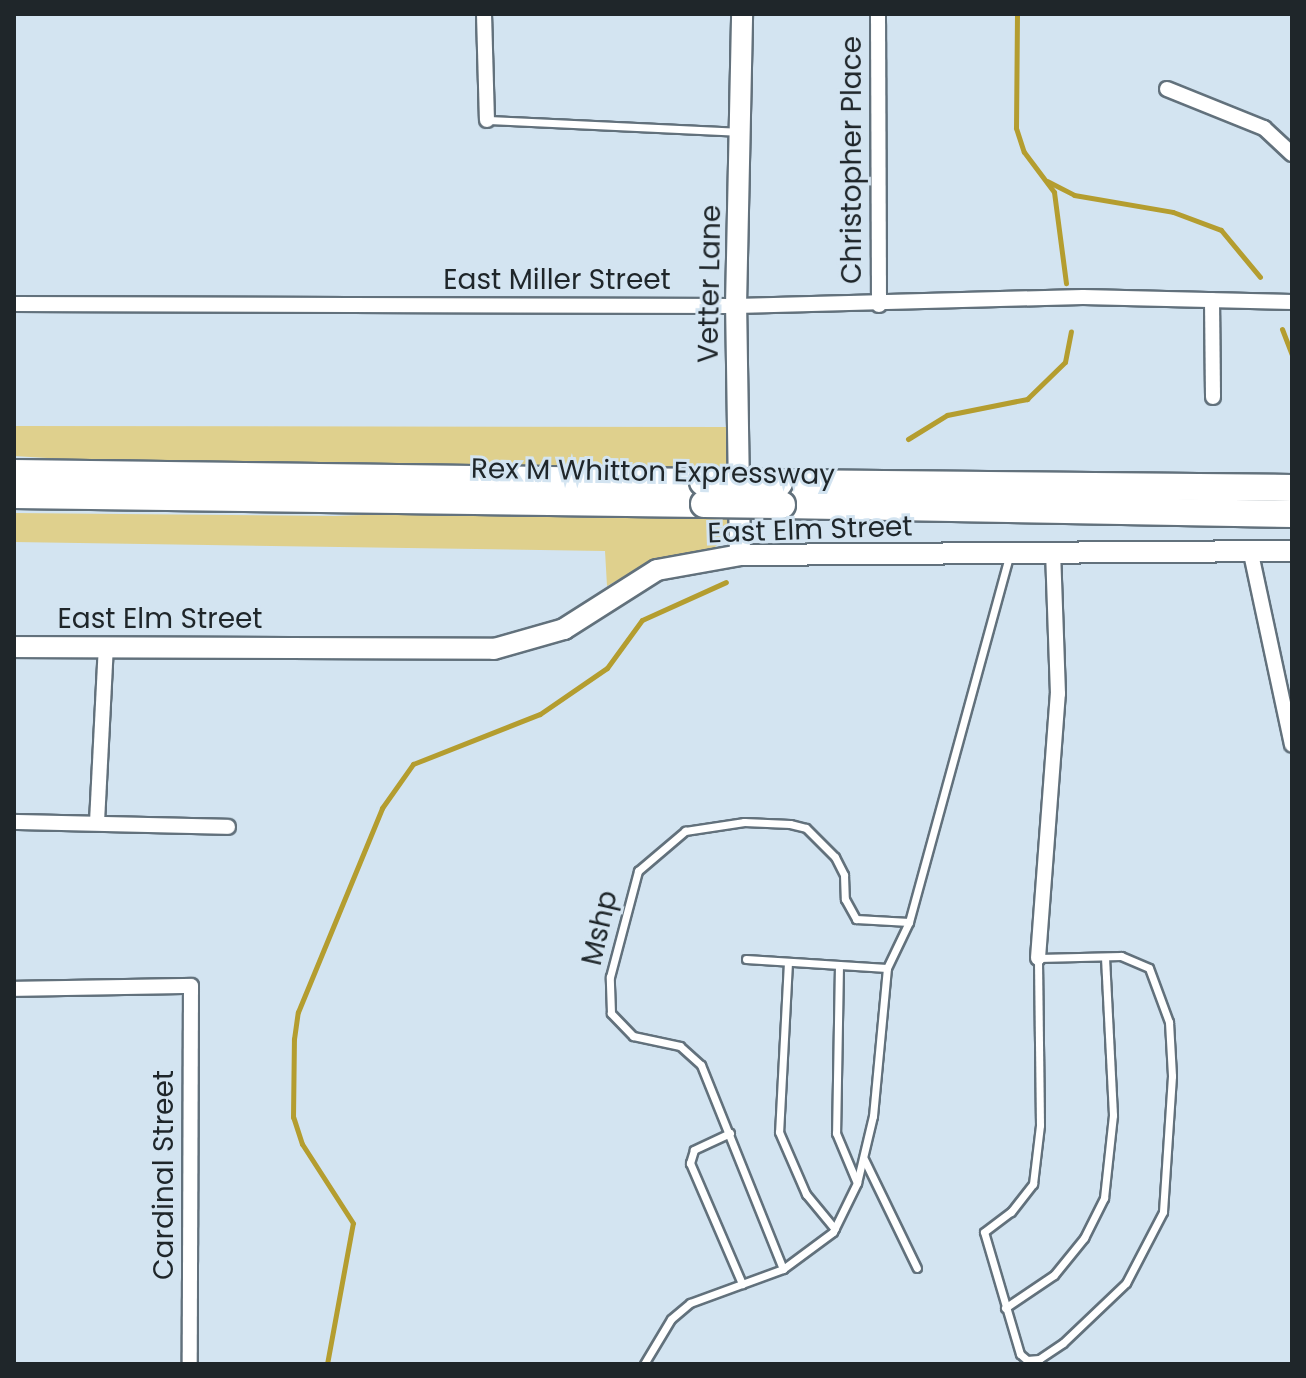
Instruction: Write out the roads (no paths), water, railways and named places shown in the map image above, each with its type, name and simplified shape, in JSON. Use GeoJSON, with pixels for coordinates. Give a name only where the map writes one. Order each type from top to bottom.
{"type":"FeatureCollection","features":[{"type":"Feature","properties":{"kind":"highway","name":"Rex M Whitton Expressway"},"geometry":{"type":"LineString","coordinates":[[14,473],[703,493]]}},
{"type":"Feature","properties":{"kind":"highway","name":"Rex M Whitton Expressway"},"geometry":{"type":"LineString","coordinates":[[14,495],[780,494],[1292,488]]}},
{"type":"Feature","properties":{"kind":"highway","name":"Rex M Whitton Expressway"},"geometry":{"type":"LineString","coordinates":[[780,494],[1292,514]]}},
{"type":"Feature","properties":{"kind":"street"},"geometry":{"type":"LineString","coordinates":[[484,14],[487,120]]}},
{"type":"Feature","properties":{"kind":"street","name":"Vetter Lane"},"geometry":{"type":"LineString","coordinates":[[740,555],[736,306],[742,14]]}},
{"type":"Feature","properties":{"kind":"street","name":"Christopher Place"},"geometry":{"type":"LineString","coordinates":[[878,14],[879,305]]}},
{"type":"Feature","properties":{"kind":"street"},"geometry":{"type":"LineString","coordinates":[[1167,89],[1264,128],[1292,154]]}},
{"type":"Feature","properties":{"kind":"street","name":"East Miller Street"},"geometry":{"type":"LineString","coordinates":[[14,304],[736,306],[879,305],[1083,297],[1292,302]]}},
{"type":"Feature","properties":{"kind":"street"},"geometry":{"type":"LineString","coordinates":[[1212,300],[1213,397]]}},
{"type":"Feature","properties":{"kind":"street"},"geometry":{"type":"LineString","coordinates":[[1250,549],[1292,745]]}},
{"type":"Feature","properties":{"kind":"street","name":"East Elm Street"},"geometry":{"type":"LineString","coordinates":[[14,647],[494,649],[564,629],[657,570],[740,555],[1292,551]]}},
{"type":"Feature","properties":{"kind":"street"},"geometry":{"type":"LineString","coordinates":[[1038,958],[1058,694],[1053,554]]}},
{"type":"Feature","properties":{"kind":"street"},"geometry":{"type":"LineString","coordinates":[[97,822],[106,647]]}},
{"type":"Feature","properties":{"kind":"street"},"geometry":{"type":"LineString","coordinates":[[14,822],[228,827]]}},
{"type":"Feature","properties":{"kind":"street","name":"Cardinal Street"},"geometry":{"type":"LineString","coordinates":[[14,989],[191,986],[190,1364]]}},
{"type":"Feature","properties":{"kind":"lane"},"geometry":{"type":"LineString","coordinates":[[487,120],[741,132]]}},
{"type":"Feature","properties":{"kind":"lane"},"geometry":{"type":"LineString","coordinates":[[644,1364],[671,1319],[690,1303],[783,1269],[815,1250],[835,1229],[857,1183],[873,1116],[887,968],[909,922],[1009,554]]}},
{"type":"Feature","properties":{"kind":"lane","name":"Mshp"},"geometry":{"type":"LineString","coordinates":[[783,1269],[709,1079],[689,1051],[645,1042],[611,1013],[614,958],[632,885],[647,858],[685,831],[744,822],[790,824],[806,828],[835,857],[844,875],[845,899],[856,919],[909,922]]}},
{"type":"Feature","properties":{"kind":"lane"},"geometry":{"type":"LineString","coordinates":[[1005,1308],[1054,1275],[1084,1238],[1104,1198],[1113,1115],[1105,957]]}},
{"type":"Feature","properties":{"kind":"lane"},"geometry":{"type":"LineString","coordinates":[[1105,957],[1137,959],[1149,968],[1169,1022],[1172,1076],[1163,1212],[1126,1283],[1039,1359],[1020,1354],[984,1232],[1011,1212],[1033,1184],[1040,1125],[1038,958],[1105,957]]}},
{"type":"Feature","properties":{"kind":"lane"},"geometry":{"type":"LineString","coordinates":[[746,959],[887,968]]}},
{"type":"Feature","properties":{"kind":"lane"},"geometry":{"type":"LineString","coordinates":[[788,962],[779,1132],[806,1194],[835,1229]]}},
{"type":"Feature","properties":{"kind":"lane"},"geometry":{"type":"LineString","coordinates":[[839,965],[836,1133],[857,1183]]}},
{"type":"Feature","properties":{"kind":"lane"},"geometry":{"type":"LineString","coordinates":[[730,1133],[694,1150],[690,1163],[742,1284]]}},
{"type":"Feature","properties":{"kind":"lane"},"geometry":{"type":"LineString","coordinates":[[864,1159],[917,1268]]}},
{"type":"Feature","properties":{"kind":"waterway"},"geometry":{"type":"LineString","coordinates":[[1017,14],[1016,128],[1024,152],[1054,192],[1066,283]]}},
{"type":"Feature","properties":{"kind":"waterway"},"geometry":{"type":"LineString","coordinates":[[1047,181],[1074,195],[1173,212],[1221,230],[1260,277]]}},
{"type":"Feature","properties":{"kind":"waterway"},"geometry":{"type":"LineString","coordinates":[[1282,329],[1292,355]]}},
{"type":"Feature","properties":{"kind":"waterway"},"geometry":{"type":"LineString","coordinates":[[908,439],[947,415],[1027,399],[1065,362],[1071,332]]}},
{"type":"Feature","properties":{"kind":"waterway"},"geometry":{"type":"LineString","coordinates":[[327,1364],[353,1223],[302,1144],[293,1117],[294,1039],[298,1012],[382,808],[413,764],[540,714],[607,668],[642,620],[726,582]]}}]}
